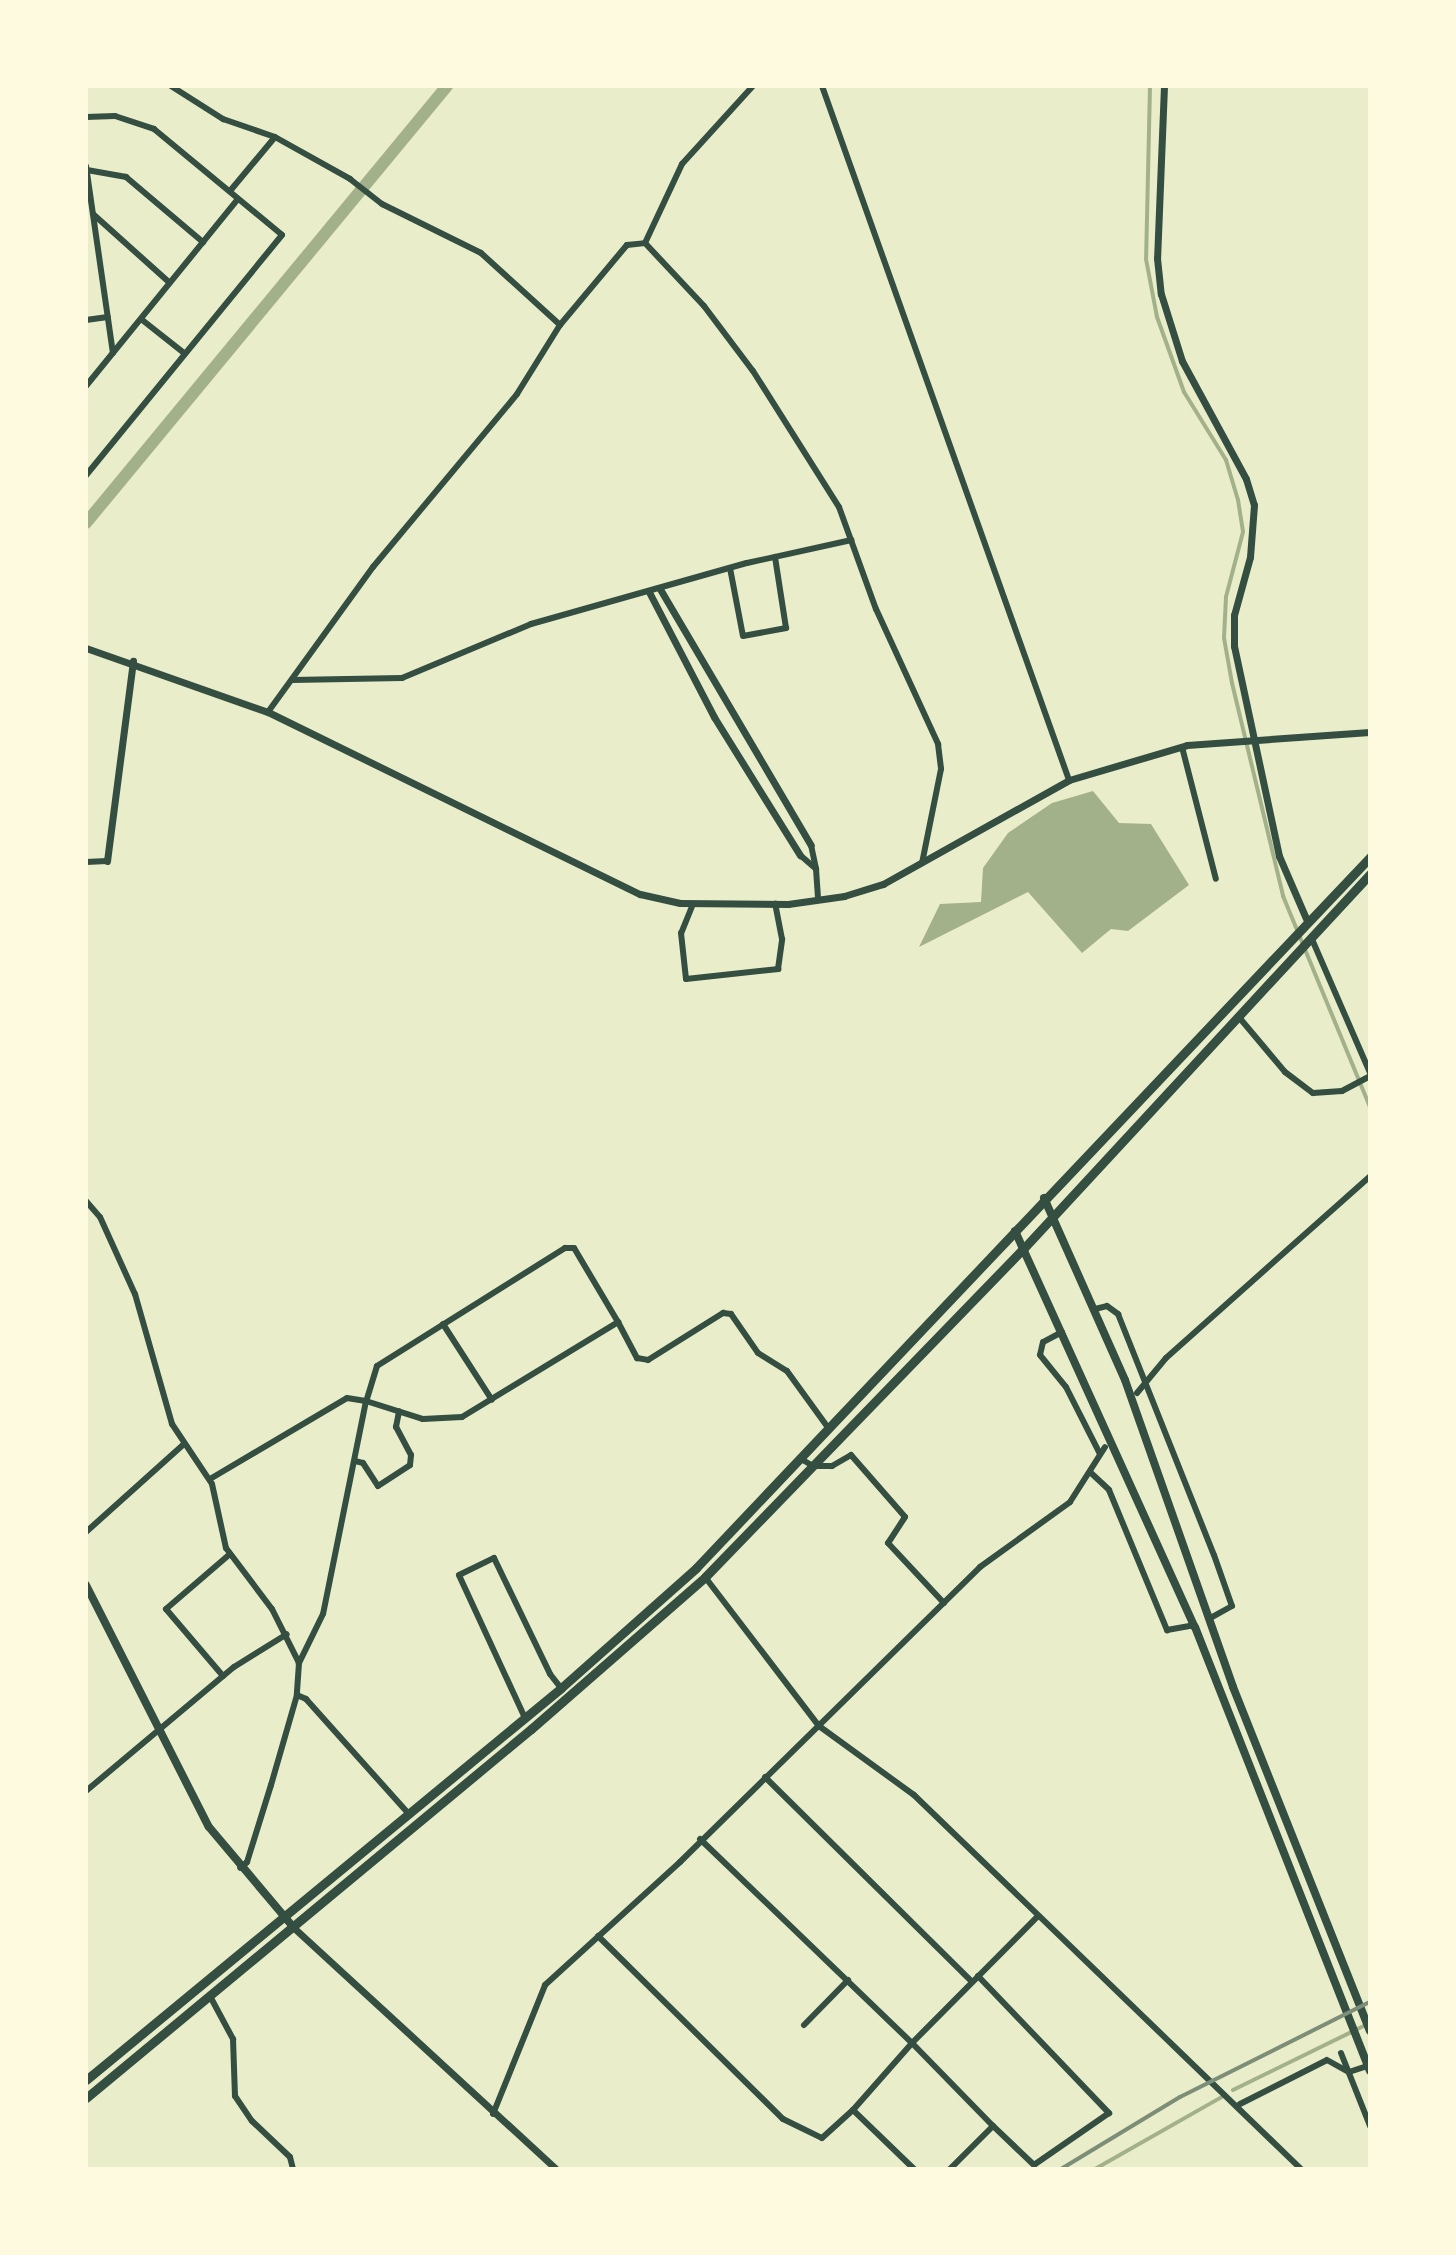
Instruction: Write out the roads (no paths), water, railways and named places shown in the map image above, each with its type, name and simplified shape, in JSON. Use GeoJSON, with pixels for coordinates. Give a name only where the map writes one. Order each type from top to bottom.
{"type":"FeatureCollection","features":[{"type":"Feature","properties":{"kind":"main road"},"geometry":{"type":"LineString","coordinates":[[86,2080],[561,1688],[696,1568],[1370,857]]}},
{"type":"Feature","properties":{"kind":"main road"},"geometry":{"type":"LineString","coordinates":[[86,2098],[211,1998],[705,1577],[1024,1248],[1370,874]]}},
{"type":"Feature","properties":{"kind":"main road"},"geometry":{"type":"LineString","coordinates":[[1044,1198],[1095,1309],[1233,1687],[1370,2031]]}},
{"type":"Feature","properties":{"kind":"main road"},"geometry":{"type":"LineString","coordinates":[[1015,1231],[1194,1625],[1370,2068]]}},
{"type":"Feature","properties":{"kind":"main road"},"geometry":{"type":"LineString","coordinates":[[86,1585],[89,1598],[203,1816],[239,1869],[294,1928]]}},
{"type":"Feature","properties":{"kind":"street"},"geometry":{"type":"LineString","coordinates":[[171,86],[223,119],[275,137],[350,179],[370,196],[492,259],[560,325]]}},
{"type":"Feature","properties":{"kind":"street"},"geometry":{"type":"LineString","coordinates":[[645,243],[682,164],[753,86]]}},
{"type":"Feature","properties":{"kind":"street"},"geometry":{"type":"LineString","coordinates":[[822,86],[1069,780]]}},
{"type":"Feature","properties":{"kind":"street"},"geometry":{"type":"LineString","coordinates":[[1164,86],[1157,258],[1161,294],[1182,361],[1246,479],[1254,505],[1250,557],[1234,615],[1234,646],[1251,742],[1279,856],[1306,925]]}},
{"type":"Feature","properties":{"kind":"street"},"geometry":{"type":"LineString","coordinates":[[86,117],[115,116],[154,129],[282,235],[86,475]]}},
{"type":"Feature","properties":{"kind":"street"},"geometry":{"type":"LineString","coordinates":[[230,191],[275,137]]}},
{"type":"Feature","properties":{"kind":"street"},"geometry":{"type":"LineString","coordinates":[[113,353],[86,168],[126,177],[203,242]]}},
{"type":"Feature","properties":{"kind":"street"},"geometry":{"type":"LineString","coordinates":[[86,386],[238,199]]}},
{"type":"Feature","properties":{"kind":"street"},"geometry":{"type":"LineString","coordinates":[[93,214],[170,283]]}},
{"type":"Feature","properties":{"kind":"street"},"geometry":{"type":"LineString","coordinates":[[268,712],[373,567],[517,394],[560,325],[627,245],[645,243]]}},
{"type":"Feature","properties":{"kind":"street"},"geometry":{"type":"LineString","coordinates":[[645,243],[704,306],[753,371],[823,475],[852,540],[876,609],[938,744],[941,769],[922,863]]}},
{"type":"Feature","properties":{"kind":"street"},"geometry":{"type":"LineString","coordinates":[[86,248],[97,246]]}},
{"type":"Feature","properties":{"kind":"street"},"geometry":{"type":"LineString","coordinates":[[86,320],[108,317]]}},
{"type":"Feature","properties":{"kind":"street"},"geometry":{"type":"LineString","coordinates":[[141,319],[184,353]]}},
{"type":"Feature","properties":{"kind":"street"},"geometry":{"type":"LineString","coordinates":[[292,680],[402,678],[531,624],[730,568],[852,540]]}},
{"type":"Feature","properties":{"kind":"street"},"geometry":{"type":"LineString","coordinates":[[730,568],[743,636],[786,628],[775,557]]}},
{"type":"Feature","properties":{"kind":"street"},"geometry":{"type":"LineString","coordinates":[[660,589],[811,845],[818,900]]}},
{"type":"Feature","properties":{"kind":"street"},"geometry":{"type":"LineString","coordinates":[[649,592],[714,717],[800,855],[816,869]]}},
{"type":"Feature","properties":{"kind":"street"},"geometry":{"type":"LineString","coordinates":[[86,648],[133,661],[268,712],[640,894],[693,904],[775,904],[818,900],[883,884],[1069,780],[1182,747],[1370,732]]}},
{"type":"Feature","properties":{"kind":"street"},"geometry":{"type":"LineString","coordinates":[[86,862],[107,861],[133,661]]}},
{"type":"Feature","properties":{"kind":"street"},"geometry":{"type":"LineString","coordinates":[[1182,747],[1216,879]]}},
{"type":"Feature","properties":{"kind":"street"},"geometry":{"type":"LineString","coordinates":[[693,904],[681,933],[686,979],[778,969],[782,939],[775,904]]}},
{"type":"Feature","properties":{"kind":"street"},"geometry":{"type":"LineString","coordinates":[[1238,1016],[1285,1072],[1313,1093],[1342,1091],[1370,1074],[1309,938]]}},
{"type":"Feature","properties":{"kind":"street"},"geometry":{"type":"LineString","coordinates":[[1137,1393],[1144,1381],[1370,1176]]}},
{"type":"Feature","properties":{"kind":"street"},"geometry":{"type":"LineString","coordinates":[[86,1201],[100,1217],[135,1294],[157,1382],[184,1444],[210,1479],[230,1554],[287,1634],[299,1663]]}},
{"type":"Feature","properties":{"kind":"street"},"geometry":{"type":"LineString","coordinates":[[239,1869],[247,1862],[297,1695],[299,1663],[323,1614],[366,1401],[377,1366],[565,1248],[574,1248],[637,1358],[648,1360],[723,1313],[731,1314],[758,1353],[787,1371],[829,1429]]}},
{"type":"Feature","properties":{"kind":"street"},"geometry":{"type":"LineString","coordinates":[[1095,1309],[1107,1306],[1118,1314],[1232,1606],[1210,1618]]}},
{"type":"Feature","properties":{"kind":"street"},"geometry":{"type":"LineString","coordinates":[[210,1479],[347,1398],[423,1419],[462,1417],[618,1322]]}},
{"type":"Feature","properties":{"kind":"street"},"geometry":{"type":"LineString","coordinates":[[443,1324],[492,1400]]}},
{"type":"Feature","properties":{"kind":"street"},"geometry":{"type":"LineString","coordinates":[[1062,1332],[1043,1342],[1040,1355],[1066,1387],[1100,1454]]}},
{"type":"Feature","properties":{"kind":"street"},"geometry":{"type":"LineString","coordinates":[[355,1461],[363,1463],[378,1486],[410,1465],[411,1455],[396,1427],[399,1411]]}},
{"type":"Feature","properties":{"kind":"street"},"geometry":{"type":"LineString","coordinates":[[86,1532],[184,1444]]}},
{"type":"Feature","properties":{"kind":"street"},"geometry":{"type":"LineString","coordinates":[[493,2114],[545,1985],[819,1726],[980,1567],[1070,1502],[1105,1447]]}},
{"type":"Feature","properties":{"kind":"street"},"geometry":{"type":"LineString","coordinates":[[801,1459],[813,1466],[832,1466],[851,1455],[905,1517],[886,1541],[944,1603]]}},
{"type":"Feature","properties":{"kind":"street"},"geometry":{"type":"LineString","coordinates":[[1090,1472],[1109,1490],[1167,1630],[1194,1625]]}},
{"type":"Feature","properties":{"kind":"street"},"geometry":{"type":"LineString","coordinates":[[223,1676],[166,1609],[230,1554]]}},
{"type":"Feature","properties":{"kind":"street"},"geometry":{"type":"LineString","coordinates":[[525,1718],[459,1575],[494,1558],[550,1674],[561,1688]]}},
{"type":"Feature","properties":{"kind":"street"},"geometry":{"type":"LineString","coordinates":[[705,1577],[819,1726],[914,1795],[1180,2054],[1240,2104],[1301,2169]]}},
{"type":"Feature","properties":{"kind":"street"},"geometry":{"type":"LineString","coordinates":[[86,1791],[223,1676],[287,1634]]}},
{"type":"Feature","properties":{"kind":"street"},"geometry":{"type":"LineString","coordinates":[[297,1695],[306,1699],[408,1813]]}},
{"type":"Feature","properties":{"kind":"street"},"geometry":{"type":"LineString","coordinates":[[700,1839],[848,1980],[1034,2165],[1109,2113],[765,1777]]}},
{"type":"Feature","properties":{"kind":"street"},"geometry":{"type":"LineString","coordinates":[[598,1936],[783,2119],[822,2138],[853,2110],[912,2043],[1038,1916]]}},
{"type":"Feature","properties":{"kind":"street"},"geometry":{"type":"LineString","coordinates":[[294,1928],[556,2169]]}},
{"type":"Feature","properties":{"kind":"street"},"geometry":{"type":"LineString","coordinates":[[804,2025],[848,1980]]}},
{"type":"Feature","properties":{"kind":"street"},"geometry":{"type":"LineString","coordinates":[[211,1998],[233,2039],[235,2096],[252,2121],[290,2157],[293,2169]]}},
{"type":"Feature","properties":{"kind":"street"},"geometry":{"type":"LineString","coordinates":[[1341,2053],[1370,2126]]}},
{"type":"Feature","properties":{"kind":"street"},"geometry":{"type":"LineString","coordinates":[[1240,2104],[1327,2060],[1349,2072],[1370,2068]]}},
{"type":"Feature","properties":{"kind":"street"},"geometry":{"type":"LineString","coordinates":[[853,2110],[914,2169]]}},
{"type":"Feature","properties":{"kind":"street"},"geometry":{"type":"LineString","coordinates":[[950,2169],[993,2126]]}},
{"type":"Feature","properties":{"kind":"waterway"},"geometry":{"type":"LineString","coordinates":[[86,523],[447,86]]}},
{"type":"Feature","properties":{"kind":"waterway"},"geometry":{"type":"LineString","coordinates":[[1150,86],[1146,259],[1157,317],[1184,392],[1226,460],[1238,500],[1243,532],[1226,597],[1224,638],[1232,683],[1283,896],[1370,1107]]}},
{"type":"Feature","properties":{"kind":"waterway"},"geometry":{"type":"LineString","coordinates":[[1233,2090],[1368,2024]]}},
{"type":"Feature","properties":{"kind":"waterway"},"geometry":{"type":"LineString","coordinates":[[1095,2169],[1222,2097]]}},
{"type":"Feature","properties":{"kind":"railway"},"geometry":{"type":"LineString","coordinates":[[1061,2169],[1180,2097],[1370,2002]]}}]}
